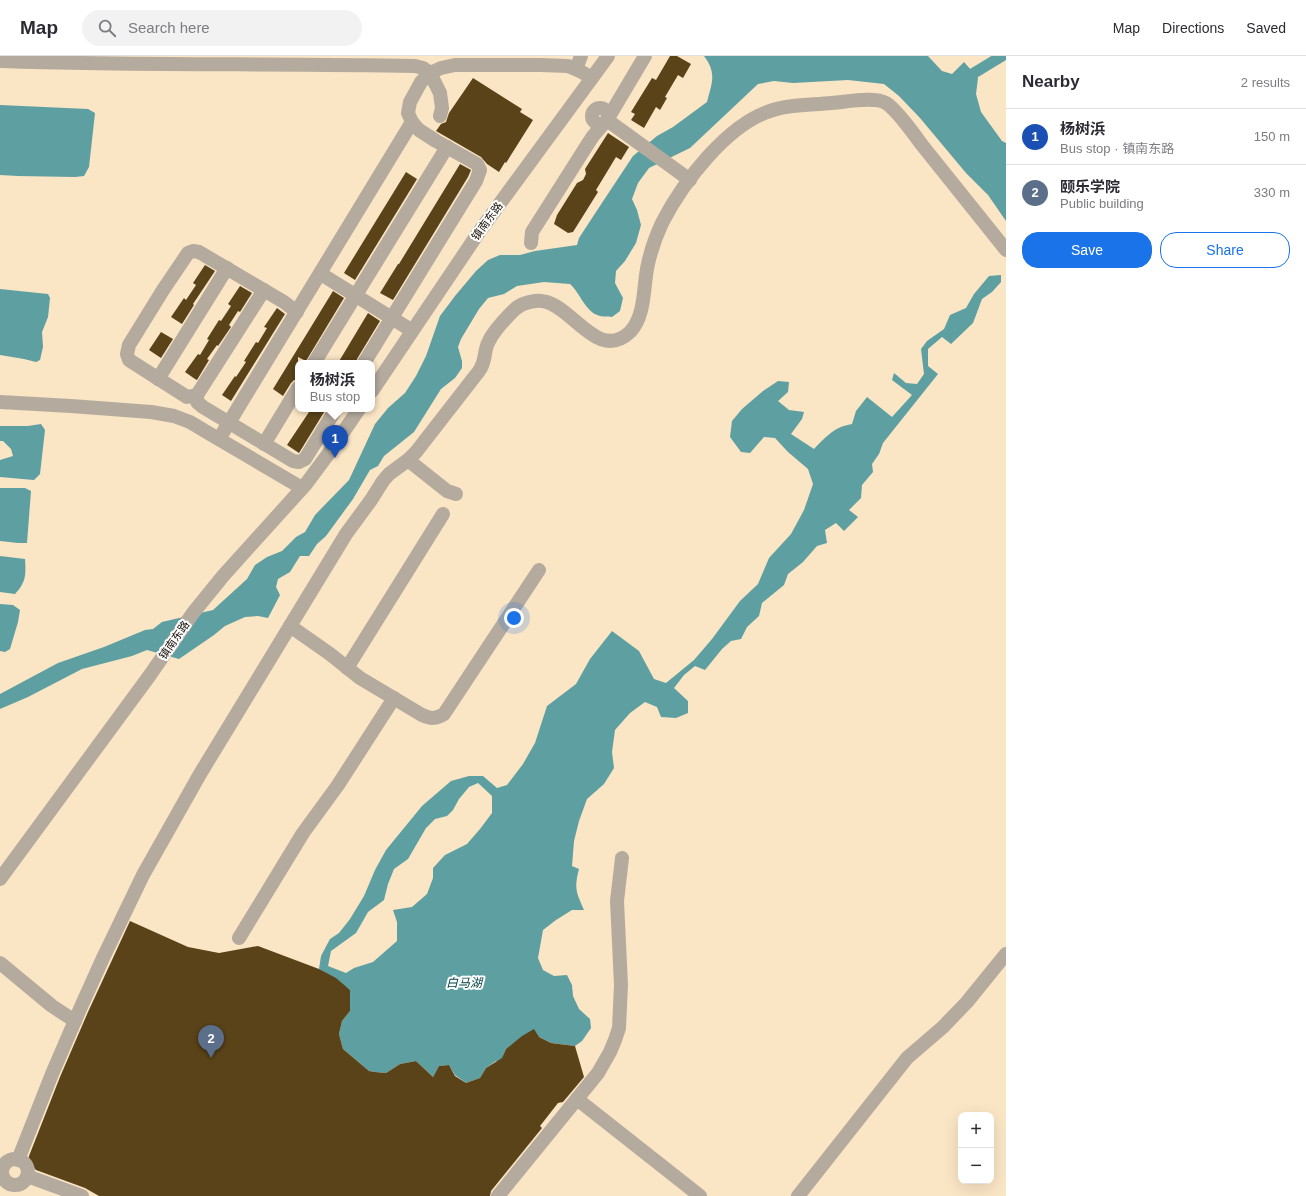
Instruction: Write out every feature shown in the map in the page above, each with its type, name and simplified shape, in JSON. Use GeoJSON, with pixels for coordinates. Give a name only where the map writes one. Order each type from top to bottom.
{"type":"FeatureCollection","features":[{"type":"Feature","properties":{"kind":"street"},"geometry":{"type":"LineString","coordinates":[[576,69],[581,56]]}},
{"type":"Feature","properties":{"kind":"street","name":"镇南东路"},"geometry":{"type":"LineString","coordinates":[[375,386],[479,232],[608,56]]}},
{"type":"Feature","properties":{"kind":"street"},"geometry":{"type":"LineString","coordinates":[[531,242],[532,232],[587,146],[607,120],[645,56]]}},
{"type":"Feature","properties":{"kind":"street"},"geometry":{"type":"LineString","coordinates":[[0,60],[158,64],[316,64],[415,66],[423,68],[430,73],[440,93],[442,108],[440,116]]}},
{"type":"Feature","properties":{"kind":"street"},"geometry":{"type":"LineString","coordinates":[[366,360],[476,181],[480,170],[477,164],[419,130],[412,122],[408,113],[410,102],[421,82],[430,73],[441,68],[455,65],[538,60],[568,66],[592,78]]}},
{"type":"Feature","properties":{"kind":"street"},"geometry":{"type":"LineString","coordinates":[[577,98],[594,111],[592,116],[596,122],[603,123],[607,120]]}},
{"type":"Feature","properties":{"kind":"street"},"geometry":{"type":"LineString","coordinates":[[82,1196],[27,1176],[23,1182],[15,1185],[7,1174],[103,958],[150,862],[200,774],[346,534],[383,481],[408,460],[484,365],[486,348],[489,341],[497,329],[515,309],[528,302],[538,300],[545,301],[564,311],[593,336],[604,340],[616,340],[623,337],[637,323],[641,312],[648,265],[653,246],[662,225],[677,198],[703,163],[727,137],[752,118],[764,112],[776,109],[808,105],[855,100],[877,100],[885,102],[892,107],[1006,250]]}},
{"type":"Feature","properties":{"kind":"street"},"geometry":{"type":"LineString","coordinates":[[607,120],[690,180]]}},
{"type":"Feature","properties":{"kind":"street"},"geometry":{"type":"LineString","coordinates":[[220,439],[412,122]]}},
{"type":"Feature","properties":{"kind":"street"},"geometry":{"type":"LineString","coordinates":[[316,360],[448,147]]}},
{"type":"Feature","properties":{"kind":"street"},"geometry":{"type":"LineString","coordinates":[[197,395],[187,398],[129,360],[127,354],[129,345],[188,253],[193,251],[199,252],[284,302],[297,312]]}},
{"type":"Feature","properties":{"kind":"street"},"geometry":{"type":"LineString","coordinates":[[158,379],[227,268]]}},
{"type":"Feature","properties":{"kind":"street"},"geometry":{"type":"LineString","coordinates":[[321,274],[412,330]]}},
{"type":"Feature","properties":{"kind":"street"},"geometry":{"type":"LineString","coordinates":[[264,290],[197,395],[197,402],[292,461],[299,462],[305,459],[334,412]]}},
{"type":"Feature","properties":{"kind":"street"},"geometry":{"type":"LineString","coordinates":[[264,444],[295,393]]}},
{"type":"Feature","properties":{"kind":"street"},"geometry":{"type":"LineString","coordinates":[[0,402],[78,406],[151,412],[174,416],[190,422],[302,488]]}},
{"type":"Feature","properties":{"kind":"street","name":"镇南东路"},"geometry":{"type":"LineString","coordinates":[[0,879],[160,661],[193,613],[223,576],[302,488],[329,453],[357,412]]}},
{"type":"Feature","properties":{"kind":"street"},"geometry":{"type":"LineString","coordinates":[[408,460],[447,491],[456,494]]}},
{"type":"Feature","properties":{"kind":"street"},"geometry":{"type":"LineString","coordinates":[[347,668],[443,514]]}},
{"type":"Feature","properties":{"kind":"street"},"geometry":{"type":"LineString","coordinates":[[290,626],[330,654],[360,678],[422,715],[431,719],[438,718],[444,714],[539,570]]}},
{"type":"Feature","properties":{"kind":"street"},"geometry":{"type":"LineString","coordinates":[[239,938],[303,833],[338,785],[394,698]]}},
{"type":"Feature","properties":{"kind":"street"},"geometry":{"type":"LineString","coordinates":[[498,1196],[598,1072],[615,1040],[618,1028],[621,985],[617,901],[622,858]]}},
{"type":"Feature","properties":{"kind":"street"},"geometry":{"type":"LineString","coordinates":[[798,1196],[907,1058],[948,1022],[967,1002],[1006,954]]}},
{"type":"Feature","properties":{"kind":"street"},"geometry":{"type":"LineString","coordinates":[[0,964],[52,1006],[75,1021]]}},
{"type":"Feature","properties":{"kind":"street"},"geometry":{"type":"LineString","coordinates":[[577,1099],[700,1196]]}},
{"type":"Feature","properties":{"kind":"water"},"geometry":{"type":"Polygon","coordinates":[[[704,56],[928,56],[942,71],[952,74],[964,62],[978,78],[976,94],[981,112],[1002,141],[1006,143],[1006,221],[988,195],[966,173],[920,118],[899,96],[884,84],[848,80],[793,83],[774,81],[758,84],[690,148],[649,168],[638,183],[632,199],[641,225],[636,243],[625,261],[616,271],[615,283],[623,298],[620,311],[612,317],[595,314],[587,307],[570,284],[544,282],[517,286],[504,294],[488,298],[479,309],[461,339],[458,347],[462,361],[462,368],[455,378],[441,389],[414,432],[384,456],[378,466],[370,470],[353,499],[326,536],[317,544],[309,556],[300,556],[290,572],[278,579],[276,587],[280,595],[268,618],[258,616],[245,617],[225,626],[179,659],[147,650],[132,656],[82,669],[28,697],[0,709],[0,694],[58,663],[104,647],[145,630],[153,629],[162,622],[213,610],[247,579],[255,565],[267,557],[282,551],[296,537],[305,532],[315,515],[349,480],[375,424],[388,408],[405,393],[416,376],[426,356],[440,316],[455,296],[476,271],[488,260],[500,255],[520,255],[535,251],[577,245],[579,238],[633,156],[657,136],[673,127],[707,102],[712,84],[712,73],[711,68],[704,56]]]}},
{"type":"Feature","properties":{"kind":"water"},"geometry":{"type":"Polygon","coordinates":[[[0,105],[88,109],[95,113],[89,167],[84,176],[0,175],[0,105]]]}},
{"type":"Feature","properties":{"kind":"water","name":"白马湖"},"geometry":{"type":"Polygon","coordinates":[[[1001,275],[1001,282],[992,292],[982,299],[973,323],[951,344],[942,337],[928,349],[928,366],[938,374],[883,443],[879,454],[872,464],[873,472],[862,485],[861,498],[849,510],[858,517],[844,531],[836,523],[825,530],[827,543],[817,546],[803,562],[788,574],[784,585],[762,603],[759,616],[747,627],[741,639],[731,641],[722,649],[705,670],[695,666],[684,675],[674,688],[688,701],[688,713],[676,718],[661,717],[657,707],[645,702],[630,713],[615,730],[612,752],[614,768],[604,784],[587,799],[574,841],[572,866],[579,869],[576,886],[579,899],[584,910],[572,910],[543,930],[538,958],[543,970],[554,976],[567,975],[572,985],[573,996],[579,1009],[590,1019],[591,1028],[582,1041],[575,1046],[551,1043],[539,1037],[506,1049],[503,1056],[508,1060],[503,1066],[496,1061],[486,1068],[480,1078],[466,1083],[455,1075],[449,1065],[439,1066],[433,1077],[416,1061],[400,1064],[386,1073],[369,1071],[343,1049],[339,1034],[342,1021],[350,1011],[350,990],[319,969],[321,956],[330,939],[339,933],[350,919],[364,896],[375,870],[386,850],[422,806],[451,781],[469,776],[483,776],[497,788],[507,785],[523,764],[535,743],[547,706],[576,684],[590,659],[612,631],[639,651],[654,679],[666,683],[694,660],[712,639],[740,601],[758,584],[769,558],[791,534],[804,510],[813,484],[808,469],[788,452],[775,438],[764,437],[750,453],[741,452],[730,437],[732,421],[742,409],[763,391],[778,381],[789,382],[788,392],[778,401],[789,410],[804,412],[802,419],[791,434],[814,449],[835,430],[852,424],[856,411],[867,397],[892,417],[912,395],[892,380],[894,373],[906,383],[917,384],[924,374],[921,349],[927,341],[944,329],[950,315],[966,308],[974,294],[989,276],[1001,275]],[[478,783],[469,787],[447,816],[435,819],[426,828],[408,859],[394,869],[384,900],[368,912],[356,933],[331,951],[328,966],[346,973],[354,968],[373,962],[397,941],[397,922],[393,910],[412,907],[427,894],[433,878],[433,868],[445,855],[467,844],[492,813],[492,796],[478,783]]]}},
{"type":"Feature","properties":{"kind":"water"},"geometry":{"type":"Polygon","coordinates":[[[0,289],[48,294],[50,298],[48,317],[42,332],[43,347],[40,360],[36,362],[0,355],[0,289]]]}},
{"type":"Feature","properties":{"kind":"water"},"geometry":{"type":"Polygon","coordinates":[[[41,424],[45,430],[40,474],[34,480],[0,477],[0,460],[13,456],[11,449],[3,441],[0,441],[0,426],[28,426],[41,424]]]}},
{"type":"Feature","properties":{"kind":"water"},"geometry":{"type":"Polygon","coordinates":[[[0,488],[25,488],[31,491],[27,543],[0,541],[0,488]]]}},
{"type":"Feature","properties":{"kind":"water"},"geometry":{"type":"Polygon","coordinates":[[[0,556],[25,559],[23,582],[15,594],[0,592],[0,556]]]}},
{"type":"Feature","properties":{"kind":"water"},"geometry":{"type":"Polygon","coordinates":[[[0,604],[13,605],[20,610],[10,649],[5,652],[0,651],[0,604]]]}},
{"type":"Feature","properties":{"kind":"building"},"geometry":{"type":"Polygon","coordinates":[[[670,56],[677,56],[691,64],[683,78],[678,75],[665,97],[667,98],[660,110],[656,107],[644,128],[631,120],[635,114],[631,112],[652,78],[656,80],[670,56]]]}},
{"type":"Feature","properties":{"kind":"building"},"geometry":{"type":"Polygon","coordinates":[[[473,78],[522,109],[520,112],[533,120],[499,172],[487,164],[481,157],[436,131],[441,124],[446,122],[449,113],[473,78]]]}},
{"type":"Feature","properties":{"kind":"building"},"geometry":{"type":"Polygon","coordinates":[[[608,133],[629,147],[621,160],[616,157],[596,190],[598,192],[573,232],[568,233],[554,224],[557,215],[577,183],[583,180],[586,174],[585,169],[608,133]]]}},
{"type":"Feature","properties":{"kind":"building"},"geometry":{"type":"Polygon","coordinates":[[[460,164],[471,170],[468,177],[393,300],[380,293],[399,264],[460,164]]]}},
{"type":"Feature","properties":{"kind":"building"},"geometry":{"type":"Polygon","coordinates":[[[406,172],[417,179],[355,280],[344,273],[406,172]]]}},
{"type":"Feature","properties":{"kind":"building"},"geometry":{"type":"Polygon","coordinates":[[[205,265],[215,271],[193,304],[194,305],[182,324],[171,317],[184,298],[186,300],[196,285],[193,283],[205,265]]]}},
{"type":"Feature","properties":{"kind":"building"},"geometry":{"type":"Polygon","coordinates":[[[240,286],[252,293],[240,312],[238,311],[229,325],[231,327],[207,359],[209,360],[197,380],[185,372],[198,354],[200,355],[209,340],[207,339],[219,320],[221,321],[231,306],[228,304],[240,286]]]}},
{"type":"Feature","properties":{"kind":"building"},"geometry":{"type":"Polygon","coordinates":[[[333,291],[344,298],[307,360],[298,357],[298,360],[295,360],[295,380],[291,383],[283,396],[273,389],[333,291]]]}},
{"type":"Feature","properties":{"kind":"building"},"geometry":{"type":"Polygon","coordinates":[[[277,308],[285,314],[231,401],[222,395],[246,362],[244,361],[256,342],[258,343],[267,328],[264,327],[277,308]]]}},
{"type":"Feature","properties":{"kind":"building"},"geometry":{"type":"Polygon","coordinates":[[[368,313],[380,321],[357,360],[340,360],[368,313]]]}},
{"type":"Feature","properties":{"kind":"building"},"geometry":{"type":"Polygon","coordinates":[[[161,332],[173,339],[161,358],[149,350],[161,332]]]}},
{"type":"Feature","properties":{"kind":"building"},"geometry":{"type":"Polygon","coordinates":[[[309,412],[324,412],[299,453],[287,445],[309,412]]]}},
{"type":"Feature","properties":{"kind":"building"},"geometry":{"type":"Polygon","coordinates":[[[130,921],[188,947],[219,953],[258,946],[319,969],[336,978],[350,990],[350,1011],[342,1021],[339,1034],[343,1049],[369,1071],[386,1073],[400,1064],[416,1061],[433,1077],[439,1066],[449,1065],[455,1076],[466,1083],[480,1078],[486,1068],[502,1058],[506,1049],[522,1036],[534,1029],[539,1037],[551,1043],[575,1046],[584,1077],[563,1102],[558,1103],[540,1126],[542,1128],[491,1191],[490,1196],[99,1196],[85,1188],[36,1170],[28,1161],[60,1077],[130,921]]]}},
{"type":"Feature","properties":{"kind":"waterway"},"geometry":{"type":"LineString","coordinates":[[962,82],[1002,56]]}},
{"type":"Feature","properties":{"kind":"place","name":"杨树浜"},"geometry":{"type":"Point","coordinates":[335,458]}},
{"type":"Feature","properties":{"kind":"place","name":"颐乐学院"},"geometry":{"type":"Point","coordinates":[211,1058]}}]}
